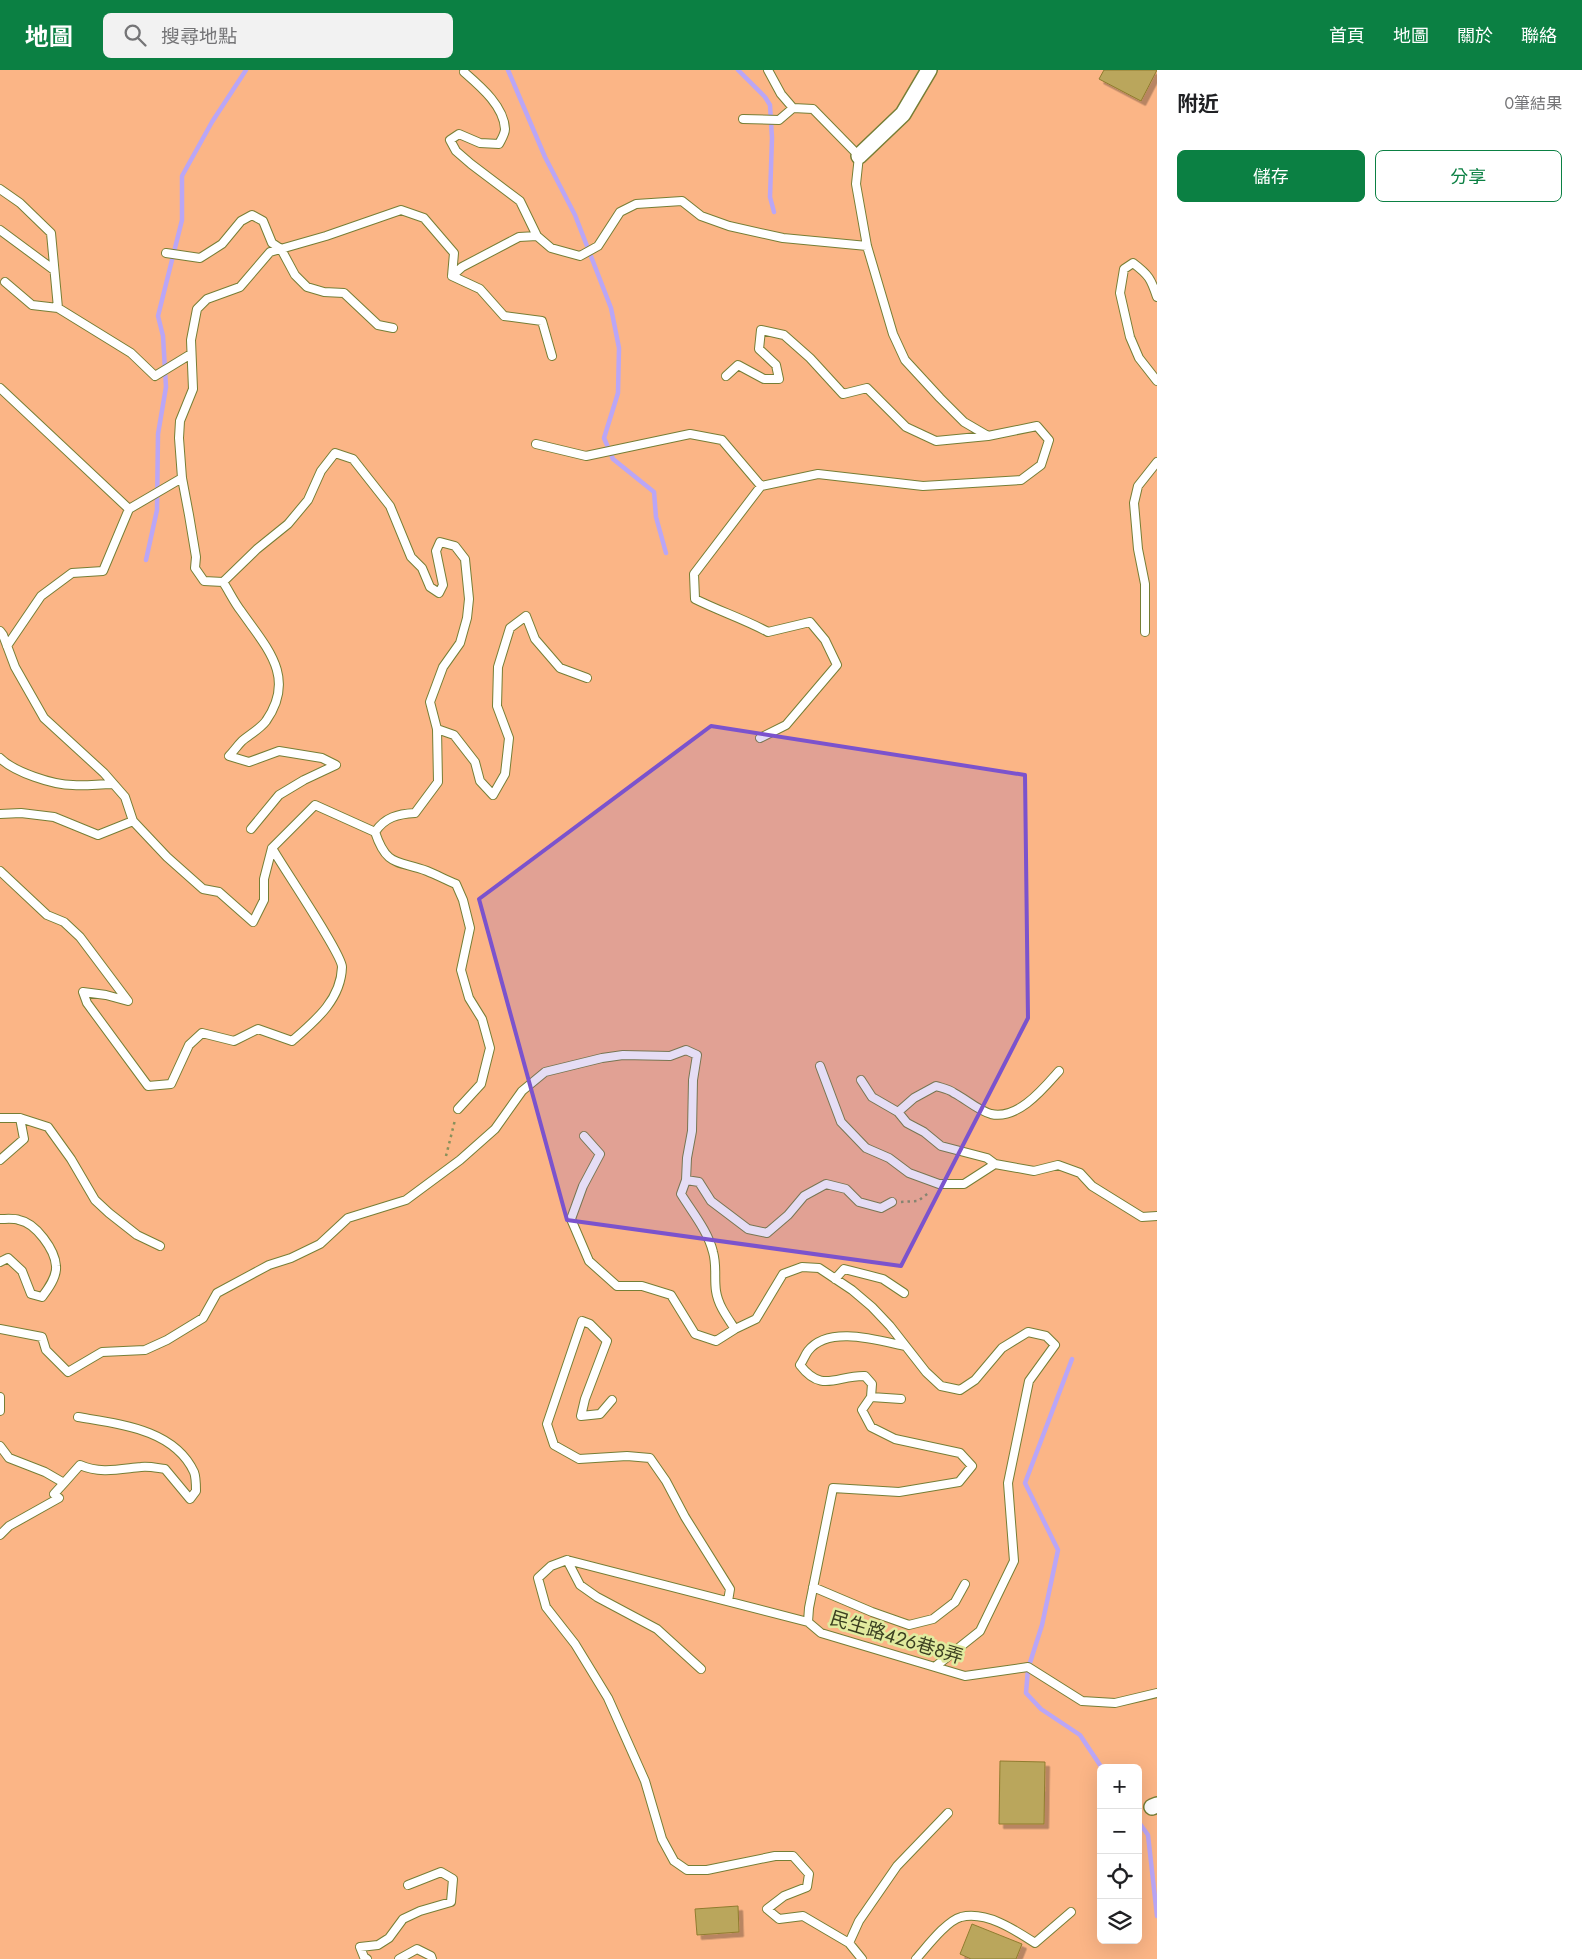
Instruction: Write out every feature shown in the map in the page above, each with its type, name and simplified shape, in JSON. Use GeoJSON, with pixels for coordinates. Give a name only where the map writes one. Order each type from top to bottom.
{"type":"FeatureCollection","features":[{"type":"Feature","properties":{"kind":"street"},"geometry":{"type":"LineString","coordinates":[[859,156],[903,114],[929,70]]}},
{"type":"Feature","properties":{"kind":"lane"},"geometry":{"type":"LineString","coordinates":[[768,70],[781,94],[793,108]]}},
{"type":"Feature","properties":{"kind":"lane"},"geometry":{"type":"LineString","coordinates":[[464,72],[476,82],[499,112],[505,130],[500,144],[480,143],[459,134],[450,140],[456,151],[520,201],[537,236],[551,248],[580,256],[598,246],[620,212],[636,204],[682,201],[701,216],[730,226],[783,238],[867,246]]}},
{"type":"Feature","properties":{"kind":"lane"},"geometry":{"type":"LineString","coordinates":[[743,119],[779,120],[793,108],[813,109],[859,156],[856,184],[867,246],[893,334],[905,360],[940,398],[964,422],[988,436]]}},
{"type":"Feature","properties":{"kind":"lane"},"geometry":{"type":"LineString","coordinates":[[0,189],[20,203],[51,232],[58,308]]}},
{"type":"Feature","properties":{"kind":"lane"},"geometry":{"type":"LineString","coordinates":[[375,832],[380,824],[396,814],[415,813],[438,782],[437,729],[430,702],[443,667],[460,643],[467,618],[469,599],[465,559],[455,546],[440,542],[436,551],[443,585],[439,593],[430,587],[422,568],[411,557],[390,506],[352,459],[335,453],[321,471],[308,500],[288,524],[257,549],[223,582],[204,581],[195,568],[190,515],[182,478],[179,438],[180,421],[193,389],[191,340],[197,309],[207,299],[240,287],[270,252],[326,236],[401,210],[424,218],[454,253],[452,276]]}},
{"type":"Feature","properties":{"kind":"lane"},"geometry":{"type":"LineString","coordinates":[[166,253],[200,258],[222,244],[241,221],[252,215],[262,221],[272,243],[282,249],[295,274],[307,287],[324,292],[344,293],[378,325],[394,328]]}},
{"type":"Feature","properties":{"kind":"lane"},"geometry":{"type":"LineString","coordinates":[[0,230],[54,270]]}},
{"type":"Feature","properties":{"kind":"lane"},"geometry":{"type":"LineString","coordinates":[[452,276],[462,267],[519,237],[537,236]]}},
{"type":"Feature","properties":{"kind":"lane"},"geometry":{"type":"LineString","coordinates":[[1157,297],[1152,281],[1142,270],[1133,263],[1124,269],[1120,294],[1130,337],[1139,358],[1157,381]]}},
{"type":"Feature","properties":{"kind":"lane"},"geometry":{"type":"LineString","coordinates":[[452,276],[480,289],[504,316],[542,321],[552,356]]}},
{"type":"Feature","properties":{"kind":"lane"},"geometry":{"type":"LineString","coordinates":[[5,282],[32,305],[58,308],[131,353],[155,376],[191,354]]}},
{"type":"Feature","properties":{"kind":"lane"},"geometry":{"type":"LineString","coordinates":[[726,376],[738,365],[764,379],[779,379],[776,365],[759,349],[761,330],[784,335],[810,358],[843,394],[867,388],[906,428],[936,441],[988,436],[1038,426],[1049,440],[1041,465],[1021,480],[923,486],[818,474],[761,486],[694,574],[695,599],[718,611],[741,618],[768,632],[810,622],[825,640],[838,665],[786,725],[760,738]]}},
{"type":"Feature","properties":{"kind":"lane"},"geometry":{"type":"LineString","coordinates":[[0,388],[129,508]]}},
{"type":"Feature","properties":{"kind":"lane"},"geometry":{"type":"LineString","coordinates":[[536,444],[586,456],[690,434],[722,440],[761,486]]}},
{"type":"Feature","properties":{"kind":"lane"},"geometry":{"type":"LineString","coordinates":[[1145,632],[1145,584],[1138,549],[1134,503],[1138,486],[1157,462]]}},
{"type":"Feature","properties":{"kind":"lane"},"geometry":{"type":"LineString","coordinates":[[7,646],[41,596],[72,573],[103,571],[129,508],[182,478]]}},
{"type":"Feature","properties":{"kind":"lane"},"geometry":{"type":"LineString","coordinates":[[223,582],[240,611],[265,643],[277,670],[280,688],[276,705],[264,723],[241,742],[229,756],[249,762],[279,751],[322,758],[336,765],[278,795],[251,829]]}},
{"type":"Feature","properties":{"kind":"lane"},"geometry":{"type":"LineString","coordinates":[[437,729],[454,735],[475,762],[480,781],[493,795],[505,774],[509,738],[497,706],[498,667],[510,628],[526,616],[535,639],[560,668],[587,678]]}},
{"type":"Feature","properties":{"kind":"lane"},"geometry":{"type":"LineString","coordinates":[[0,632],[15,667],[44,718],[125,797],[133,821],[167,857],[204,889],[219,892],[253,922],[264,900],[264,879],[272,848],[315,805],[375,832],[381,850],[398,864],[426,870],[456,884],[463,900],[470,928],[461,970],[469,998],[482,1019],[490,1048],[481,1084],[458,1109]]}},
{"type":"Feature","properties":{"kind":"lane"},"geometry":{"type":"LineString","coordinates":[[0,758],[6,764],[39,778],[72,786],[112,784]]}},
{"type":"Feature","properties":{"kind":"lane"},"geometry":{"type":"LineString","coordinates":[[0,814],[21,813],[54,817],[98,835],[133,821]]}},
{"type":"Feature","properties":{"kind":"lane"},"geometry":{"type":"LineString","coordinates":[[0,871],[47,916],[64,922],[80,937],[128,1001],[106,995],[83,992],[87,1003],[148,1086],[171,1084],[189,1045],[202,1033],[234,1041],[258,1029],[292,1041],[320,1017],[339,988],[342,965],[332,945],[272,848]]}},
{"type":"Feature","properties":{"kind":"lane"},"geometry":{"type":"LineString","coordinates":[[0,1329],[42,1338],[46,1350],[68,1372],[102,1352],[145,1350],[167,1340],[204,1318],[217,1293],[269,1265],[291,1258],[320,1244],[348,1218],[406,1200],[460,1160],[495,1129],[522,1091],[545,1072],[602,1058],[623,1055],[642,1057],[670,1056],[686,1050],[697,1055],[693,1080],[692,1131],[687,1158],[686,1180],[681,1194],[702,1227],[713,1250],[717,1272],[716,1291],[723,1311],[735,1329]]}},
{"type":"Feature","properties":{"kind":"lane"},"geometry":{"type":"LineString","coordinates":[[820,1066],[841,1122],[866,1148],[889,1158],[909,1174],[939,1184],[964,1184],[995,1164]]}},
{"type":"Feature","properties":{"kind":"lane"},"geometry":{"type":"LineString","coordinates":[[898,1112],[914,1098],[936,1086],[953,1092],[990,1114],[1006,1114],[1024,1105],[1041,1091],[1059,1071]]}},
{"type":"Feature","properties":{"kind":"lane"},"geometry":{"type":"LineString","coordinates":[[861,1080],[872,1097],[898,1112],[907,1123],[924,1132],[941,1146],[987,1158],[995,1164],[1034,1171],[1058,1165],[1080,1173],[1092,1186],[1142,1218],[1157,1216]]}},
{"type":"Feature","properties":{"kind":"lane"},"geometry":{"type":"LineString","coordinates":[[0,1118],[20,1118],[48,1127],[71,1159],[95,1200],[109,1214],[137,1235],[160,1246]]}},
{"type":"Feature","properties":{"kind":"lane"},"geometry":{"type":"LineString","coordinates":[[0,1160],[24,1139],[20,1118]]}},
{"type":"Feature","properties":{"kind":"lane"},"geometry":{"type":"LineString","coordinates":[[584,1136],[600,1154],[583,1186],[571,1219],[589,1261],[617,1286],[642,1286],[671,1295],[695,1334],[716,1341],[756,1319],[783,1274],[802,1267],[819,1268],[852,1290],[872,1307],[890,1326],[926,1372],[941,1386],[960,1390],[975,1380],[1002,1348],[1028,1332],[1046,1336],[1055,1345],[1029,1381],[1008,1483],[1014,1561],[980,1631],[936,1666]]}},
{"type":"Feature","properties":{"kind":"lane"},"geometry":{"type":"LineString","coordinates":[[686,1180],[699,1182],[712,1201],[748,1229],[767,1233],[788,1215],[804,1196],[826,1184],[846,1189],[859,1202],[881,1208],[892,1202]]}},
{"type":"Feature","properties":{"kind":"lane"},"geometry":{"type":"LineString","coordinates":[[0,1219],[21,1220],[38,1232],[52,1249],[57,1268],[50,1286],[42,1297],[30,1294],[22,1271],[8,1258],[0,1262]]}},
{"type":"Feature","properties":{"kind":"lane"},"geometry":{"type":"LineString","coordinates":[[835,1279],[844,1269],[883,1279],[904,1294]]}},
{"type":"Feature","properties":{"kind":"lane"},"geometry":{"type":"LineString","coordinates":[[612,1400],[600,1414],[581,1416],[585,1399],[607,1341],[590,1324],[582,1321],[547,1424],[554,1445],[579,1459],[627,1456],[650,1458],[666,1481],[685,1517],[730,1589],[728,1601]]}},
{"type":"Feature","properties":{"kind":"lane"},"geometry":{"type":"LineString","coordinates":[[901,1399],[871,1397],[872,1384],[866,1376],[852,1376],[829,1382],[809,1377],[800,1365],[808,1350],[826,1338],[855,1336],[904,1346]]}},
{"type":"Feature","properties":{"kind":"lane"},"geometry":{"type":"LineString","coordinates":[[0,1397],[0,1411]]}},
{"type":"Feature","properties":{"kind":"lane","name":"民生路426巷8弄"},"geometry":{"type":"LineString","coordinates":[[871,1397],[862,1410],[871,1427],[895,1439],[960,1453],[972,1466],[958,1482],[899,1492],[832,1488],[808,1622],[821,1633],[965,1676],[1028,1667],[1082,1701],[1115,1703],[1157,1693]]}},
{"type":"Feature","properties":{"kind":"lane"},"geometry":{"type":"LineString","coordinates":[[0,1535],[9,1526],[59,1498],[54,1494],[80,1465],[92,1471],[121,1470],[144,1466],[165,1469],[190,1498],[196,1491],[195,1474],[184,1455],[167,1442],[142,1429],[78,1417]]}},
{"type":"Feature","properties":{"kind":"lane"},"geometry":{"type":"LineString","coordinates":[[0,1446],[9,1458],[46,1472],[64,1483]]}},
{"type":"Feature","properties":{"kind":"lane"},"geometry":{"type":"LineString","coordinates":[[567,1560],[580,1585],[596,1597],[657,1628],[701,1670]]}},
{"type":"Feature","properties":{"kind":"lane"},"geometry":{"type":"LineString","coordinates":[[808,1622],[567,1560],[551,1566],[538,1578],[546,1607],[575,1644],[608,1698],[645,1781],[662,1839],[674,1861],[687,1870],[707,1870],[776,1856],[793,1856],[809,1874],[807,1886],[784,1896],[767,1909],[779,1919],[803,1916],[849,1943],[862,1959]]}},
{"type":"Feature","properties":{"kind":"lane"},"geometry":{"type":"LineString","coordinates":[[813,1587],[872,1612],[909,1625],[933,1618],[955,1602],[965,1584]]}},
{"type":"Feature","properties":{"kind":"lane"},"geometry":{"type":"LineString","coordinates":[[849,1943],[859,1921],[897,1866],[948,1812]]}},
{"type":"Feature","properties":{"kind":"lane"},"geometry":{"type":"LineString","coordinates":[[368,1959],[364,1957],[360,1948],[378,1945],[389,1938],[403,1919],[420,1911],[451,1902],[453,1879],[441,1872],[408,1886]]}},
{"type":"Feature","properties":{"kind":"lane"},"geometry":{"type":"LineString","coordinates":[[916,1959],[947,1926],[960,1917],[982,1917],[1003,1925],[1035,1943],[1071,1912]]}},
{"type":"Feature","properties":{"kind":"lane"},"geometry":{"type":"LineString","coordinates":[[399,1959],[417,1949],[431,1956],[432,1959]]}},
{"type":"Feature","properties":{"kind":"path"},"geometry":{"type":"LineString","coordinates":[[440,1175],[458,1109]]}},
{"type":"Feature","properties":{"kind":"path"},"geometry":{"type":"LineString","coordinates":[[892,1202],[918,1201],[939,1184]]}},
{"type":"Feature","properties":{"kind":"highlighted area"},"geometry":{"type":"Polygon","coordinates":[[[711,726],[1025,775],[1028,1018],[901,1266],[567,1220],[479,899],[711,726]]]}},
{"type":"Feature","properties":{"kind":"shaded area"},"geometry":{"type":"Polygon","coordinates":[[[0,70],[1157,70],[1157,1959],[0,1959],[0,70]]]}},
{"type":"Feature","properties":{"kind":"building"},"geometry":{"type":"Polygon","coordinates":[[[1104,70],[1157,70],[1141,101],[1099,79],[1104,70]]]}},
{"type":"Feature","properties":{"kind":"building"},"geometry":{"type":"Polygon","coordinates":[[[1000,1761],[1045,1762],[1044,1824],[999,1824],[1000,1761]]]}},
{"type":"Feature","properties":{"kind":"building"},"geometry":{"type":"Polygon","coordinates":[[[738,1906],[739,1932],[697,1935],[695,1909],[738,1906]]]}},
{"type":"Feature","properties":{"kind":"building"},"geometry":{"type":"Polygon","coordinates":[[[972,1924],[1022,1944],[1016,1959],[971,1959],[960,1954],[972,1924]]]}},
{"type":"Feature","properties":{"kind":"waterway"},"geometry":{"type":"LineString","coordinates":[[146,560],[157,510],[158,434],[166,387],[163,336],[158,316],[182,220],[182,176],[212,122],[246,70]]}},
{"type":"Feature","properties":{"kind":"waterway"},"geometry":{"type":"LineString","coordinates":[[508,70],[545,157],[575,215],[611,308],[619,348],[618,393],[604,438],[613,459],[654,492],[656,517],[666,553]]}},
{"type":"Feature","properties":{"kind":"waterway"},"geometry":{"type":"LineString","coordinates":[[738,70],[765,97],[770,105],[772,138],[770,197],[774,212]]}},
{"type":"Feature","properties":{"kind":"waterway"},"geometry":{"type":"LineString","coordinates":[[1072,1359],[1025,1483],[1058,1550],[1042,1625],[1028,1669],[1026,1693],[1041,1709],[1080,1735],[1099,1764]]}},
{"type":"Feature","properties":{"kind":"waterway"},"geometry":{"type":"LineString","coordinates":[[1142,1827],[1148,1835],[1157,1916]]}}]}
